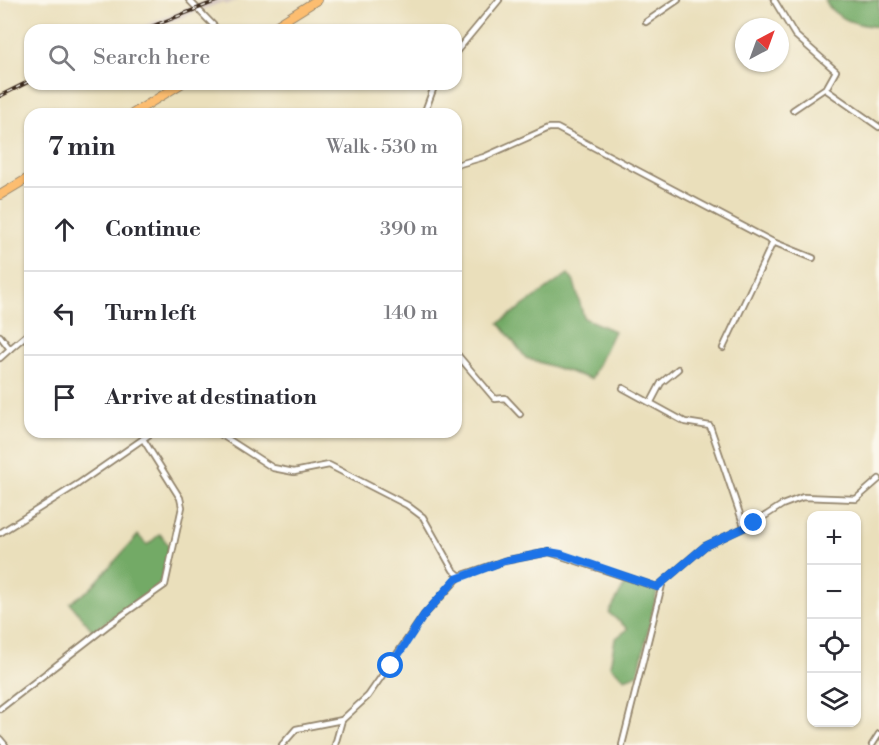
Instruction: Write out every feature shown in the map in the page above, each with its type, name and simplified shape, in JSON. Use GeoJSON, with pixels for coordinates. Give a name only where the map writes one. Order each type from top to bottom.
{"type":"FeatureCollection","features":[{"type":"Feature","properties":{"kind":"main road"},"geometry":{"type":"LineString","coordinates":[[279,24],[317,0]]}},
{"type":"Feature","properties":{"kind":"main road"},"geometry":{"type":"LineString","coordinates":[[142,108],[171,90]]}},
{"type":"Feature","properties":{"kind":"main road"},"geometry":{"type":"LineString","coordinates":[[0,195],[24,181]]}},
{"type":"Feature","properties":{"kind":"street"},"geometry":{"type":"LineString","coordinates":[[189,0],[212,24]]}},
{"type":"Feature","properties":{"kind":"street"},"geometry":{"type":"LineString","coordinates":[[462,45],[499,0]]}},
{"type":"Feature","properties":{"kind":"street"},"geometry":{"type":"LineString","coordinates":[[646,22],[678,0]]}},
{"type":"Feature","properties":{"kind":"street"},"geometry":{"type":"LineString","coordinates":[[774,0],[795,35],[836,71],[833,79],[825,88],[793,110]]}},
{"type":"Feature","properties":{"kind":"street"},"geometry":{"type":"LineString","coordinates":[[825,88],[879,127]]}},
{"type":"Feature","properties":{"kind":"street"},"geometry":{"type":"LineString","coordinates":[[426,108],[433,90]]}},
{"type":"Feature","properties":{"kind":"street"},"geometry":{"type":"LineString","coordinates":[[462,163],[484,157],[549,128],[557,128],[773,242],[813,258]]}},
{"type":"Feature","properties":{"kind":"street"},"geometry":{"type":"LineString","coordinates":[[723,348],[773,242]]}},
{"type":"Feature","properties":{"kind":"street"},"geometry":{"type":"LineString","coordinates":[[0,336],[10,349]]}},
{"type":"Feature","properties":{"kind":"street"},"geometry":{"type":"LineString","coordinates":[[0,358],[24,337]]}},
{"type":"Feature","properties":{"kind":"street"},"geometry":{"type":"LineString","coordinates":[[462,360],[495,399],[505,398],[520,414]]}},
{"type":"Feature","properties":{"kind":"street"},"geometry":{"type":"LineString","coordinates":[[651,402],[661,383],[678,369]]}},
{"type":"Feature","properties":{"kind":"street"},"geometry":{"type":"LineString","coordinates":[[623,388],[693,425],[710,426],[744,526]]}},
{"type":"Feature","properties":{"kind":"street"},"geometry":{"type":"LineString","coordinates":[[227,438],[273,468],[294,472],[329,465],[407,505],[423,517],[453,570],[460,576]]}},
{"type":"Feature","properties":{"kind":"street"},"geometry":{"type":"LineString","coordinates":[[0,533],[78,484],[143,439],[180,498],[182,507],[165,585],[107,626],[0,709]]}},
{"type":"Feature","properties":{"kind":"street"},"geometry":{"type":"LineString","coordinates":[[282,745],[296,729],[342,720],[368,696],[424,615],[460,576],[504,561],[549,552],[561,554],[652,587],[662,584],[705,546],[782,505],[803,497],[856,498],[879,479]]}},
{"type":"Feature","properties":{"kind":"street"},"geometry":{"type":"LineString","coordinates":[[622,745],[662,584]]}},
{"type":"Feature","properties":{"kind":"street"},"geometry":{"type":"LineString","coordinates":[[335,745],[342,720]]}},
{"type":"Feature","properties":{"kind":"street"},"geometry":{"type":"LineString","coordinates":[[872,745],[879,734]]}},
{"type":"Feature","properties":{"kind":"street"},"geometry":{"type":"LineString","coordinates":[[0,739],[5,745]]}},
{"type":"Feature","properties":{"kind":"shaded area"},"geometry":{"type":"Polygon","coordinates":[[[207,0],[238,0],[226,5],[223,2],[165,24],[148,24],[207,0]]]}},
{"type":"Feature","properties":{"kind":"green space"},"geometry":{"type":"Polygon","coordinates":[[[825,0],[879,0],[879,27],[855,23],[841,17],[829,7],[825,0]]]}},
{"type":"Feature","properties":{"kind":"green space"},"geometry":{"type":"Polygon","coordinates":[[[568,274],[574,282],[584,318],[614,331],[591,379],[526,358],[499,323],[568,274]]]}},
{"type":"Feature","properties":{"kind":"green space"},"geometry":{"type":"Polygon","coordinates":[[[160,534],[169,546],[161,582],[155,589],[93,631],[70,603],[90,589],[138,535],[147,545],[160,534]]]}},
{"type":"Feature","properties":{"kind":"green space"},"geometry":{"type":"Polygon","coordinates":[[[626,582],[655,589],[657,592],[638,674],[625,679],[610,666],[615,639],[628,629],[609,613],[626,582]]]}},
{"type":"Feature","properties":{"kind":"railway"},"geometry":{"type":"LineString","coordinates":[[158,24],[219,0]]}},
{"type":"Feature","properties":{"kind":"railway"},"geometry":{"type":"LineString","coordinates":[[0,96],[24,84]]}},
{"type":"Feature","properties":{"kind":"route"},"geometry":{"type":"LineString","coordinates":[[391,666],[437,598],[460,576],[504,561],[549,552],[657,587],[692,556],[717,538],[754,523]]}}]}
